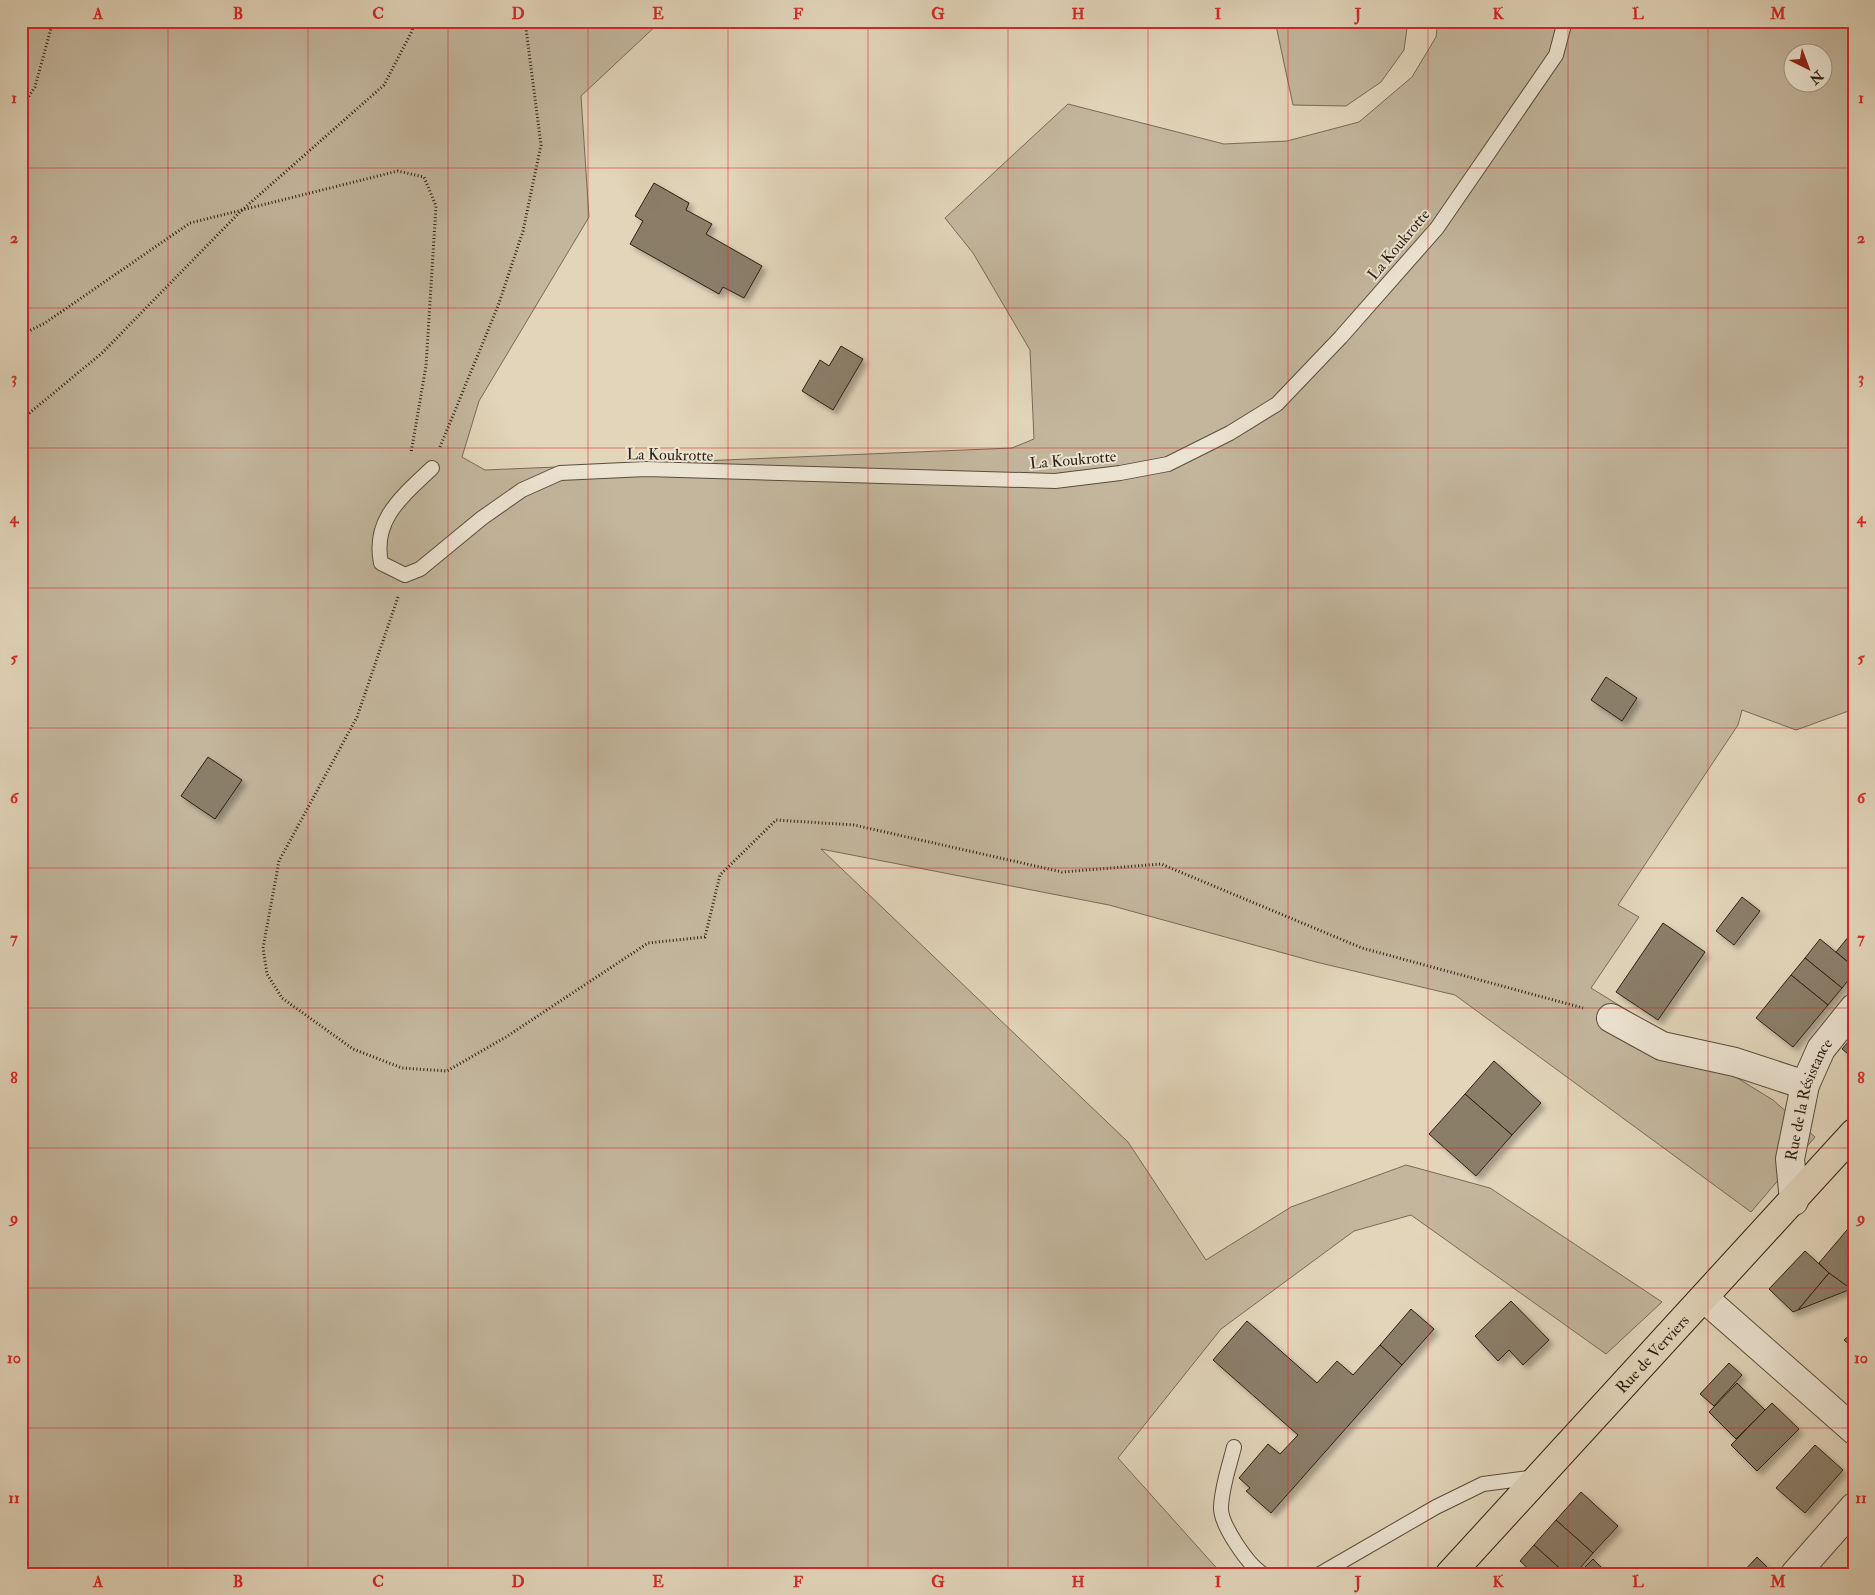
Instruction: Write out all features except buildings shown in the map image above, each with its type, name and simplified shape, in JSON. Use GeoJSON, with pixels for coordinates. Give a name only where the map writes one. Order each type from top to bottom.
{"type":"FeatureCollection","features":[{"type":"Feature","properties":{"kind":"main road","name":"Rue de Verviers"},"geometry":{"type":"LineString","coordinates":[[1450,1574],[1854,1133]]}},
{"type":"Feature","properties":{"kind":"street","name":"Rue de la Résistance"},"geometry":{"type":"LineString","coordinates":[[1794,1200],[1790,1159],[1805,1085],[1821,1049],[1854,1008]]}},
{"type":"Feature","properties":{"kind":"street"},"geometry":{"type":"LineString","coordinates":[[1611,1018],[1662,1046],[1735,1062],[1805,1085]]}},
{"type":"Feature","properties":{"kind":"street"},"geometry":{"type":"LineString","coordinates":[[1704,1298],[1854,1430]]}},
{"type":"Feature","properties":{"kind":"street"},"geometry":{"type":"LineString","coordinates":[[1795,1574],[1854,1507]]}},
{"type":"Feature","properties":{"kind":"lane","name":"La Koukrotte"},"geometry":{"type":"LineString","coordinates":[[405,575],[420,569],[482,518],[522,490],[560,473],[646,469],[1055,482],[1168,464],[1230,433],[1278,404],[1341,337],[1437,228],[1556,55],[1565,21]]}},
{"type":"Feature","properties":{"kind":"lane"},"geometry":{"type":"LineString","coordinates":[[405,575],[381,563],[378,546],[382,524],[404,495],[432,468]]}},
{"type":"Feature","properties":{"kind":"lane"},"geometry":{"type":"LineString","coordinates":[[1234,1447],[1225,1479],[1221,1510],[1238,1548],[1263,1574]]}},
{"type":"Feature","properties":{"kind":"lane"},"geometry":{"type":"LineString","coordinates":[[1320,1574],[1436,1507],[1483,1484],[1540,1476]]}},
{"type":"Feature","properties":{"kind":"path"},"geometry":{"type":"LineString","coordinates":[[21,108],[35,87],[53,21]]}},
{"type":"Feature","properties":{"kind":"path"},"geometry":{"type":"LineString","coordinates":[[21,420],[102,353],[241,211],[384,85],[412,31],[414,21]]}},
{"type":"Feature","properties":{"kind":"path"},"geometry":{"type":"LineString","coordinates":[[432,468],[498,306],[523,232],[541,145],[524,21]]}},
{"type":"Feature","properties":{"kind":"path"},"geometry":{"type":"LineString","coordinates":[[21,335],[45,323],[190,223],[398,170],[424,177],[436,206],[426,357],[404,495]]}},
{"type":"Feature","properties":{"kind":"path"},"geometry":{"type":"LineString","coordinates":[[405,575],[357,717],[279,862],[263,948],[267,974],[282,998],[353,1049],[402,1068],[447,1071],[506,1037],[648,943],[705,937],[720,875],[776,820],[854,826],[1062,872],[1162,864],[1362,948],[1579,1006],[1611,1018]]}},
{"type":"Feature","properties":{"kind":"shaded area"},"geometry":{"type":"Polygon","coordinates":[[[21,21],[661,21],[581,96],[589,217],[479,401],[462,457],[485,470],[1012,448],[1034,439],[1030,350],[973,253],[945,218],[1068,104],[1224,144],[1287,141],[1359,122],[1412,77],[1436,37],[1438,21],[1854,21],[1854,709],[1796,730],[1742,710],[1738,725],[1618,905],[1639,917],[1591,988],[1773,1100],[1815,1137],[1751,1212],[1455,995],[1316,962],[1109,905],[821,849],[1128,1142],[1206,1260],[1291,1207],[1406,1165],[1490,1188],[1662,1302],[1606,1354],[1411,1215],[1354,1231],[1221,1329],[1118,1458],[1222,1574],[21,1574],[21,21]]]}},
{"type":"Feature","properties":{"kind":"shaded area"},"geometry":{"type":"Polygon","coordinates":[[[1275,21],[1408,21],[1404,50],[1381,82],[1346,106],[1293,105],[1275,21]]]}}]}
